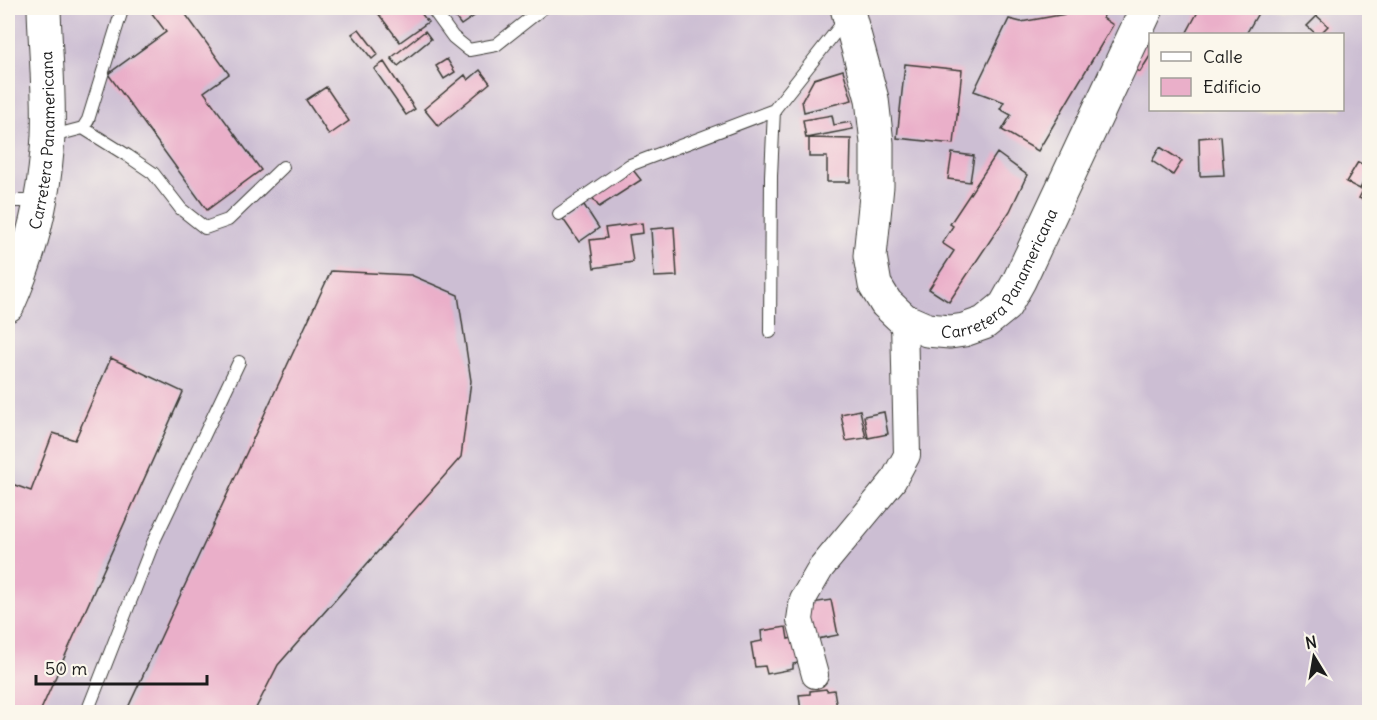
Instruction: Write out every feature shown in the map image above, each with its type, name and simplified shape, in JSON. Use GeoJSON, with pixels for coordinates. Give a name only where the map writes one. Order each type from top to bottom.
{"type":"FeatureCollection","features":[{"type":"Feature","properties":{"kind":"highway","name":"Carretera Panamericana"},"geometry":{"type":"LineString","coordinates":[[8,305],[26,260],[41,201],[48,134],[44,8]]}},
{"type":"Feature","properties":{"kind":"highway","name":"Carretera Panamericana"},"geometry":{"type":"LineString","coordinates":[[847,12],[872,99],[877,143],[877,186],[870,256],[875,285],[886,303],[904,320],[927,330],[957,332],[984,323],[1005,306],[1019,281],[1147,8]]}},
{"type":"Feature","properties":{"kind":"street"},"geometry":{"type":"LineString","coordinates":[[815,675],[800,620],[803,599],[821,568],[893,481],[907,455],[904,320]]}},
{"type":"Feature","properties":{"kind":"lane"},"geometry":{"type":"LineString","coordinates":[[432,8],[453,37],[469,50],[496,45],[543,8]]}},
{"type":"Feature","properties":{"kind":"lane"},"geometry":{"type":"LineString","coordinates":[[48,134],[60,134],[83,128],[88,120],[122,10]]}},
{"type":"Feature","properties":{"kind":"lane"},"geometry":{"type":"LineString","coordinates":[[559,214],[630,165],[774,110],[847,12]]}},
{"type":"Feature","properties":{"kind":"lane"},"geometry":{"type":"LineString","coordinates":[[770,332],[771,176],[774,110]]}},
{"type":"Feature","properties":{"kind":"lane"},"geometry":{"type":"LineString","coordinates":[[83,128],[153,173],[181,209],[205,228],[228,220],[283,167]]}},
{"type":"Feature","properties":{"kind":"lane"},"geometry":{"type":"LineString","coordinates":[[8,201],[41,201]]}},
{"type":"Feature","properties":{"kind":"lane"},"geometry":{"type":"LineString","coordinates":[[87,712],[153,543],[239,362]]}},
{"type":"Feature","properties":{"kind":"shaded area"},"geometry":{"type":"Polygon","coordinates":[[[8,8],[1369,8],[1369,712],[8,712],[8,8]]]}},
{"type":"Feature","properties":{"kind":"building"},"geometry":{"type":"Polygon","coordinates":[[[148,8],[190,8],[184,12],[229,74],[204,92],[261,170],[207,210],[108,74],[166,32],[148,8]]]}},
{"type":"Feature","properties":{"kind":"building"},"geometry":{"type":"Polygon","coordinates":[[[374,8],[417,8],[428,22],[400,42],[374,8]]]}},
{"type":"Feature","properties":{"kind":"building"},"geometry":{"type":"Polygon","coordinates":[[[448,8],[486,8],[461,25],[448,8]]]}},
{"type":"Feature","properties":{"kind":"building"},"geometry":{"type":"Polygon","coordinates":[[[1107,8],[1103,18],[1113,25],[1038,151],[1002,130],[1011,115],[1000,109],[1004,102],[974,91],[1009,19],[1021,22],[1107,8]]]}},
{"type":"Feature","properties":{"kind":"building"},"geometry":{"type":"Polygon","coordinates":[[[1200,8],[1261,8],[1247,33],[1187,33],[1200,8]]]}},
{"type":"Feature","properties":{"kind":"building"},"geometry":{"type":"Polygon","coordinates":[[[1317,16],[1328,26],[1321,33],[1315,33],[1307,26],[1317,16]]]}},
{"type":"Feature","properties":{"kind":"building"},"geometry":{"type":"Polygon","coordinates":[[[359,29],[378,54],[372,59],[352,34],[359,29]]]}},
{"type":"Feature","properties":{"kind":"building"},"geometry":{"type":"Polygon","coordinates":[[[425,31],[431,39],[398,66],[391,58],[425,31]]]}},
{"type":"Feature","properties":{"kind":"building"},"geometry":{"type":"Polygon","coordinates":[[[1149,38],[1149,58],[1140,72],[1131,66],[1149,38]]]}},
{"type":"Feature","properties":{"kind":"building"},"geometry":{"type":"Polygon","coordinates":[[[447,59],[455,72],[444,79],[436,66],[447,59]]]}},
{"type":"Feature","properties":{"kind":"building"},"geometry":{"type":"Polygon","coordinates":[[[384,62],[415,109],[406,115],[374,69],[384,62]]]}},
{"type":"Feature","properties":{"kind":"building"},"geometry":{"type":"Polygon","coordinates":[[[905,64],[962,70],[954,144],[897,138],[905,64]]]}},
{"type":"Feature","properties":{"kind":"building"},"geometry":{"type":"Polygon","coordinates":[[[480,70],[490,83],[438,126],[424,109],[465,75],[468,80],[480,70]]]}},
{"type":"Feature","properties":{"kind":"building"},"geometry":{"type":"Polygon","coordinates":[[[843,70],[852,100],[804,112],[802,101],[814,79],[843,70]]]}},
{"type":"Feature","properties":{"kind":"building"},"geometry":{"type":"Polygon","coordinates":[[[326,87],[349,121],[329,135],[306,100],[326,87]]]}},
{"type":"Feature","properties":{"kind":"building"},"geometry":{"type":"Polygon","coordinates":[[[832,115],[834,125],[851,122],[853,129],[806,138],[803,120],[832,115]]]}},
{"type":"Feature","properties":{"kind":"building"},"geometry":{"type":"Polygon","coordinates":[[[1221,136],[1224,175],[1200,176],[1199,138],[1221,136]]]}},
{"type":"Feature","properties":{"kind":"building"},"geometry":{"type":"Polygon","coordinates":[[[809,138],[851,139],[850,182],[827,182],[827,157],[809,157],[809,138]]]}},
{"type":"Feature","properties":{"kind":"building"},"geometry":{"type":"Polygon","coordinates":[[[1160,147],[1182,161],[1173,175],[1152,161],[1160,147]]]}},
{"type":"Feature","properties":{"kind":"building"},"geometry":{"type":"Polygon","coordinates":[[[952,153],[974,156],[970,182],[948,179],[952,153]]]}},
{"type":"Feature","properties":{"kind":"building"},"geometry":{"type":"Polygon","coordinates":[[[997,153],[1027,175],[1010,211],[949,302],[929,289],[954,251],[942,243],[953,226],[950,224],[997,153]]]}},
{"type":"Feature","properties":{"kind":"building"},"geometry":{"type":"Polygon","coordinates":[[[1358,162],[1370,168],[1360,189],[1346,182],[1358,162]]]}},
{"type":"Feature","properties":{"kind":"building"},"geometry":{"type":"Polygon","coordinates":[[[633,170],[641,180],[599,207],[592,197],[633,170]]]}},
{"type":"Feature","properties":{"kind":"building"},"geometry":{"type":"Polygon","coordinates":[[[1370,177],[1370,202],[1359,198],[1370,177]]]}},
{"type":"Feature","properties":{"kind":"building"},"geometry":{"type":"Polygon","coordinates":[[[584,205],[599,228],[579,242],[563,219],[584,205]]]}},
{"type":"Feature","properties":{"kind":"building"},"geometry":{"type":"Polygon","coordinates":[[[642,223],[643,233],[629,235],[633,262],[594,268],[590,240],[607,238],[605,228],[642,223]]]}},
{"type":"Feature","properties":{"kind":"building"},"geometry":{"type":"Polygon","coordinates":[[[674,227],[677,276],[654,277],[651,229],[674,227]]]}},
{"type":"Feature","properties":{"kind":"building"},"geometry":{"type":"Polygon","coordinates":[[[331,271],[411,275],[458,295],[471,381],[461,457],[278,665],[254,712],[126,712],[331,271]]]}},
{"type":"Feature","properties":{"kind":"building"},"geometry":{"type":"Polygon","coordinates":[[[111,358],[183,392],[40,712],[8,712],[8,495],[12,484],[31,491],[53,433],[75,440],[111,358]]]}},
{"type":"Feature","properties":{"kind":"building"},"geometry":{"type":"Polygon","coordinates":[[[860,410],[866,438],[846,441],[841,414],[860,410]]]}},
{"type":"Feature","properties":{"kind":"building"},"geometry":{"type":"Polygon","coordinates":[[[884,412],[888,434],[868,438],[864,416],[884,412]]]}},
{"type":"Feature","properties":{"kind":"building"},"geometry":{"type":"Polygon","coordinates":[[[831,600],[838,635],[812,640],[805,604],[831,600]]]}},
{"type":"Feature","properties":{"kind":"building"},"geometry":{"type":"Polygon","coordinates":[[[786,627],[788,639],[798,637],[802,662],[793,664],[793,669],[767,674],[765,666],[755,667],[751,643],[762,641],[761,631],[786,627]]]}},
{"type":"Feature","properties":{"kind":"building"},"geometry":{"type":"Polygon","coordinates":[[[826,689],[827,691],[834,690],[837,708],[830,709],[830,712],[801,712],[799,695],[826,689]]]}}]}
